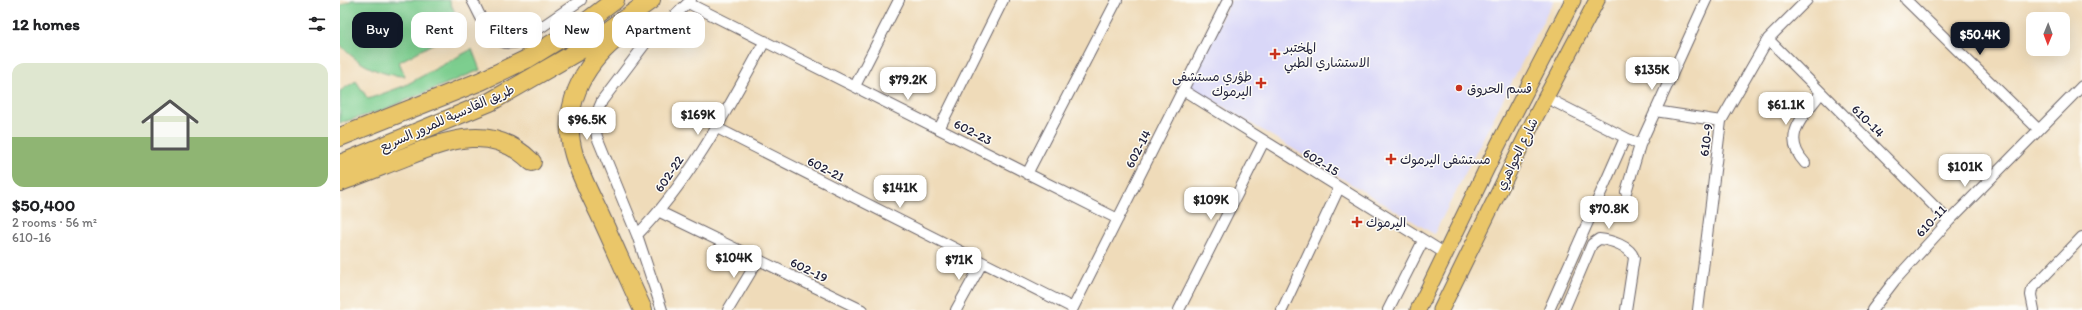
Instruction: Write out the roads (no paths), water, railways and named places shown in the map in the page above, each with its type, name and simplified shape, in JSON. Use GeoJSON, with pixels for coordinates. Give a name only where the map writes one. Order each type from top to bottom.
{"type":"FeatureCollection","features":[{"type":"Feature","properties":{"kind":"highway","name":"طريق القادسية للمرور السريع"},"geometry":{"type":"LineString","coordinates":[[340,137],[361,130],[481,81],[527,59],[581,26],[615,0]]}},
{"type":"Feature","properties":{"kind":"highway","name":"طريق القادسية للمرور السريع"},"geometry":{"type":"LineString","coordinates":[[340,164],[490,102],[587,46],[648,2]]}},
{"type":"Feature","properties":{"kind":"highway"},"geometry":{"type":"LineString","coordinates":[[643,310],[577,164],[571,143],[570,121],[573,100],[586,70],[600,53],[634,23],[648,2]]}},
{"type":"Feature","properties":{"kind":"highway"},"geometry":{"type":"LineString","coordinates":[[340,131],[361,130]]}},
{"type":"Feature","properties":{"kind":"highway"},"geometry":{"type":"LineString","coordinates":[[340,182],[455,139],[492,139],[509,144],[523,153],[532,162]]}},
{"type":"Feature","properties":{"kind":"main road","name":"شارع الجواهري"},"geometry":{"type":"LineString","coordinates":[[1418,310],[1498,144],[1573,0]]}},
{"type":"Feature","properties":{"kind":"main road","name":"شارع الجواهري"},"geometry":{"type":"LineString","coordinates":[[1441,310],[1545,97],[1597,0]]}},
{"type":"Feature","properties":{"kind":"street"},"geometry":{"type":"LineString","coordinates":[[472,0],[492,36],[503,44],[512,44],[521,41],[581,0]]}},
{"type":"Feature","properties":{"kind":"street"},"geometry":{"type":"LineString","coordinates":[[855,86],[899,0]]}},
{"type":"Feature","properties":{"kind":"street"},"geometry":{"type":"LineString","coordinates":[[939,129],[1004,0]]}},
{"type":"Feature","properties":{"kind":"street"},"geometry":{"type":"LineString","coordinates":[[1027,174],[1117,0]]}},
{"type":"Feature","properties":{"kind":"street","name":"602-14"},"geometry":{"type":"LineString","coordinates":[[1072,309],[1228,0]]}},
{"type":"Feature","properties":{"kind":"street"},"geometry":{"type":"LineString","coordinates":[[1626,192],[1640,145],[1706,0]]}},
{"type":"Feature","properties":{"kind":"street","name":"610-9"},"geometry":{"type":"LineString","coordinates":[[1698,310],[1721,121],[1768,39],[1807,0]]}},
{"type":"Feature","properties":{"kind":"street"},"geometry":{"type":"LineString","coordinates":[[1906,0],[2038,128]]}},
{"type":"Feature","properties":{"kind":"street"},"geometry":{"type":"LineString","coordinates":[[662,310],[637,235],[597,137],[595,130],[596,115],[602,101],[645,44],[690,1]]}},
{"type":"Feature","properties":{"kind":"street","name":"602-23"},"geometry":{"type":"LineString","coordinates":[[690,1],[765,41],[1118,219]]}},
{"type":"Feature","properties":{"kind":"street","name":"610-14"},"geometry":{"type":"LineString","coordinates":[[1768,39],[1949,221]]}},
{"type":"Feature","properties":{"kind":"street","name":"602-22"},"geometry":{"type":"LineString","coordinates":[[637,235],[660,212],[717,128],[765,41]]}},
{"type":"Feature","properties":{"kind":"street","name":"610-11"},"geometry":{"type":"LineString","coordinates":[[1872,310],[1895,280],[1949,221],[2038,128],[2082,86]]}},
{"type":"Feature","properties":{"kind":"street","name":"602-15"},"geometry":{"type":"LineString","coordinates":[[1183,90],[1446,254]]}},
{"type":"Feature","properties":{"kind":"street"},"geometry":{"type":"LineString","coordinates":[[1805,163],[1796,154],[1794,144],[1797,124],[1822,93]]}},
{"type":"Feature","properties":{"kind":"street"},"geometry":{"type":"LineString","coordinates":[[1545,97],[1640,145]]}},
{"type":"Feature","properties":{"kind":"street"},"geometry":{"type":"LineString","coordinates":[[1655,111],[1721,121]]}},
{"type":"Feature","properties":{"kind":"street","name":"602-21"},"geometry":{"type":"LineString","coordinates":[[717,128],[1072,309]]}},
{"type":"Feature","properties":{"kind":"street"},"geometry":{"type":"LineString","coordinates":[[1549,310],[1625,138]]}},
{"type":"Feature","properties":{"kind":"street"},"geometry":{"type":"LineString","coordinates":[[1179,310],[1264,141]]}},
{"type":"Feature","properties":{"kind":"street"},"geometry":{"type":"LineString","coordinates":[[1282,310],[1339,188]]}},
{"type":"Feature","properties":{"kind":"street","name":"602-19"},"geometry":{"type":"LineString","coordinates":[[660,212],[855,309]]}},
{"type":"Feature","properties":{"kind":"street"},"geometry":{"type":"LineString","coordinates":[[2041,310],[2033,306],[2031,295],[2032,289],[2082,237]]}},
{"type":"Feature","properties":{"kind":"street"},"geometry":{"type":"LineString","coordinates":[[1564,310],[1592,244],[1600,239],[1626,247],[1631,251],[1634,258],[1626,310]]}},
{"type":"Feature","properties":{"kind":"street"},"geometry":{"type":"LineString","coordinates":[[1388,310],[1424,241]]}},
{"type":"Feature","properties":{"kind":"street"},"geometry":{"type":"LineString","coordinates":[[728,310],[758,260]]}},
{"type":"Feature","properties":{"kind":"street"},"geometry":{"type":"LineString","coordinates":[[956,310],[982,263]]}},
{"type":"Feature","properties":{"kind":"place","name":"المختبر الاستشاري الطبي"},"geometry":{"type":"Point","coordinates":[1275,54]}},
{"type":"Feature","properties":{"kind":"place","name":"طؤري مستشفى اليرموك"},"geometry":{"type":"Point","coordinates":[1261,83]}},
{"type":"Feature","properties":{"kind":"place","name":"قسم الحروق"},"geometry":{"type":"Point","coordinates":[1459,88]}},
{"type":"Feature","properties":{"kind":"place","name":"مستشفى اليرموك"},"geometry":{"type":"Point","coordinates":[1391,159]}},
{"type":"Feature","properties":{"kind":"place","name":"اليرموك"},"geometry":{"type":"Point","coordinates":[1357,222]}}]}
